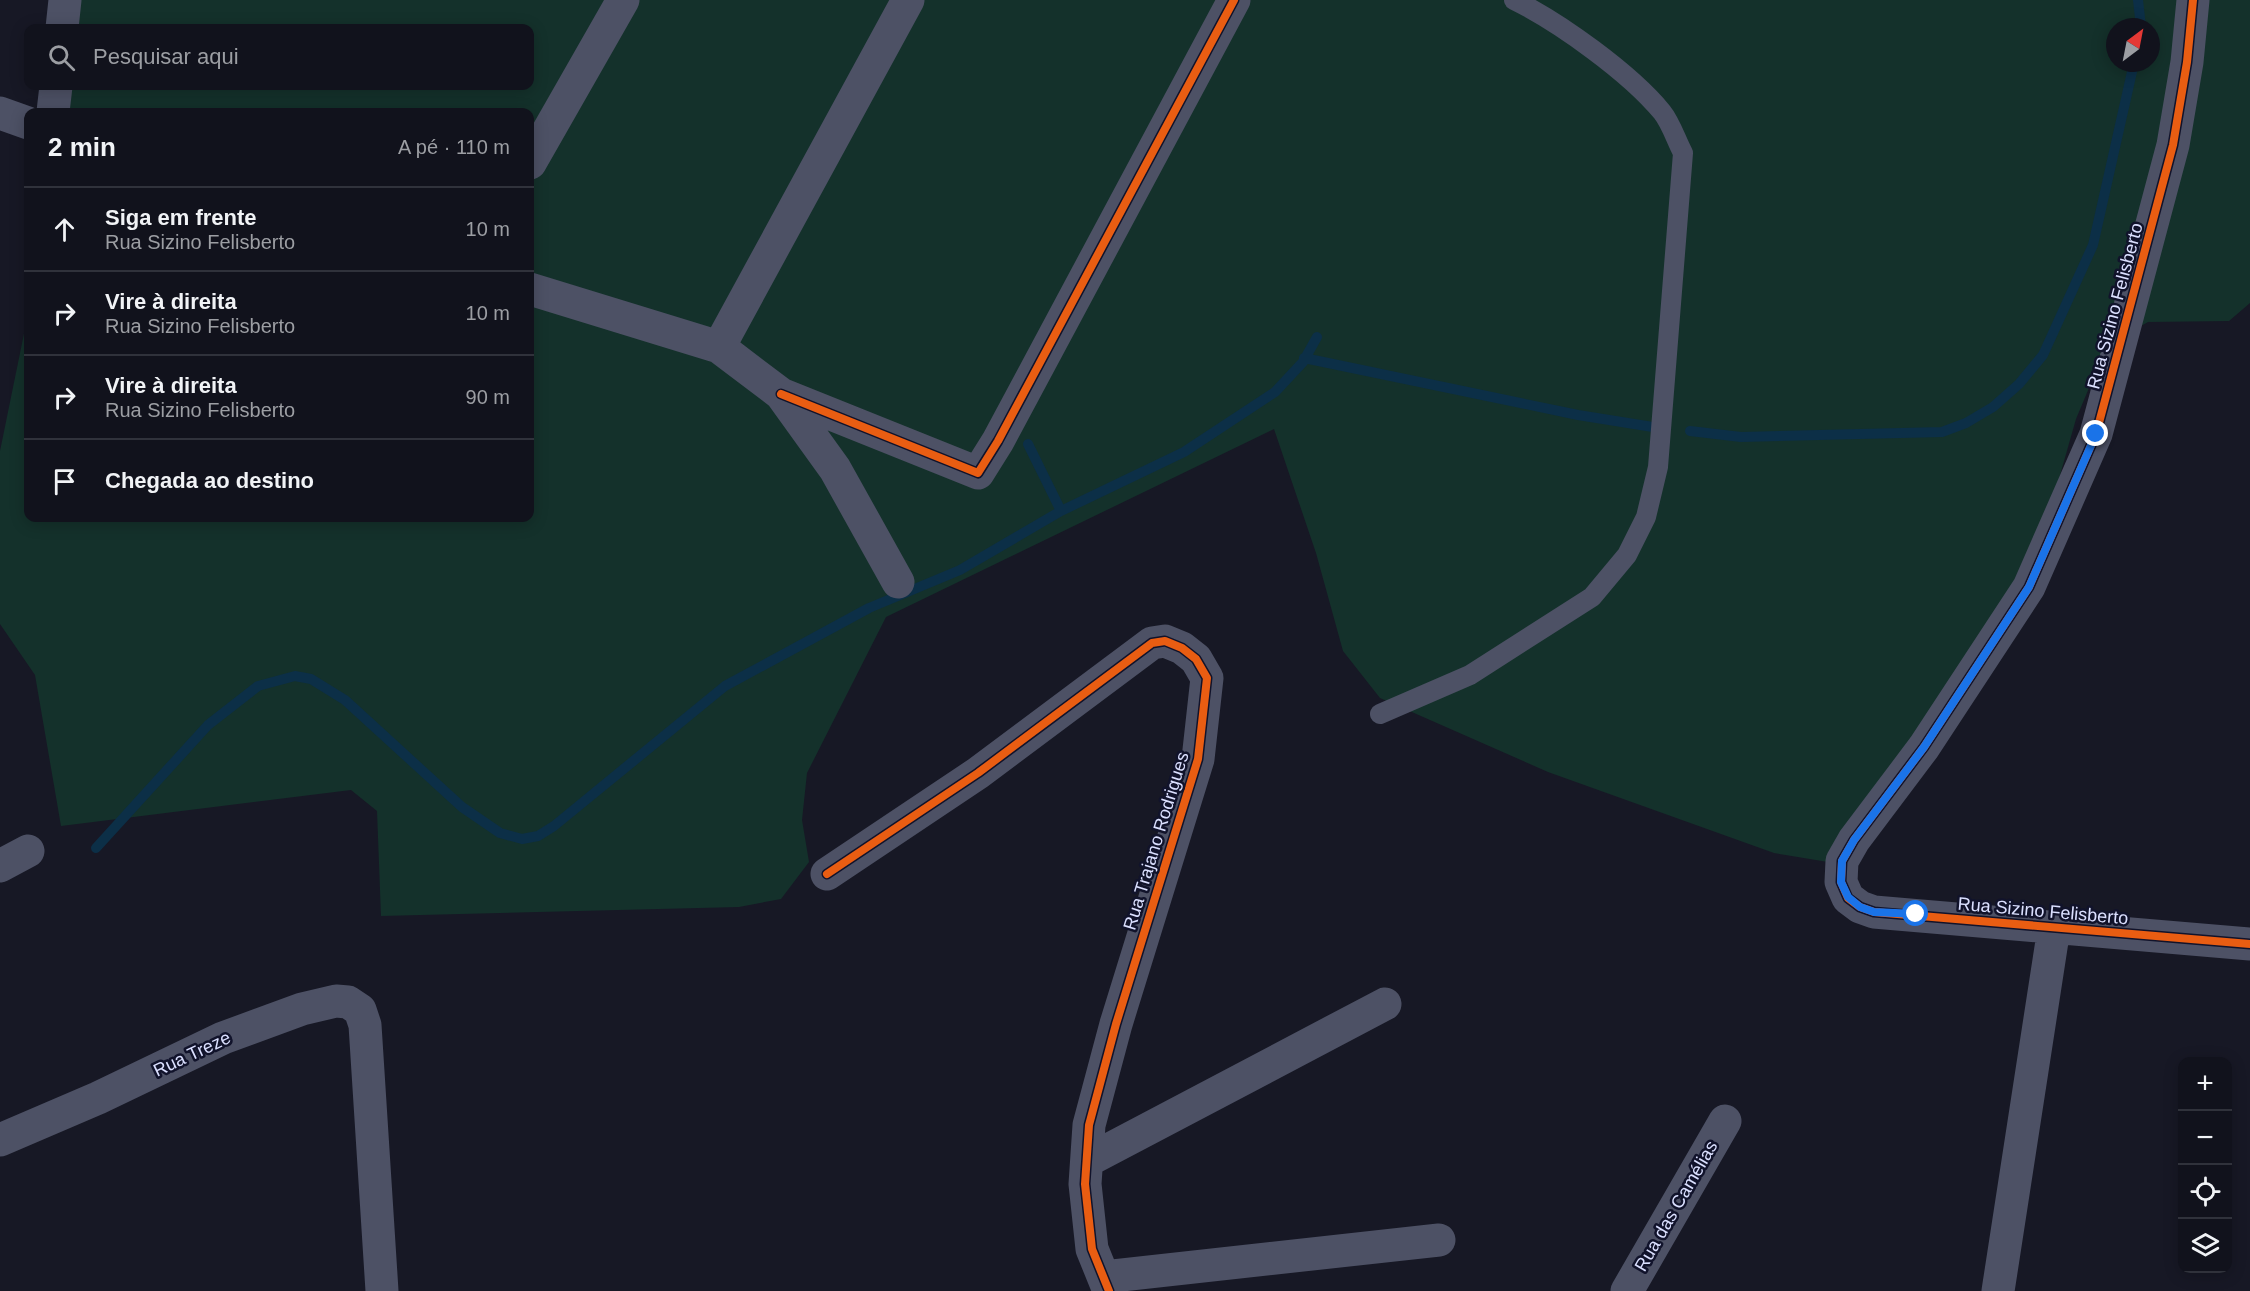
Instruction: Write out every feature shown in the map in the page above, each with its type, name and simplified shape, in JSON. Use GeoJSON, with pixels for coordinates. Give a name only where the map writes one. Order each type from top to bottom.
{"type":"FeatureCollection","features":[{"type":"Feature","properties":{"kind":"street"},"geometry":{"type":"LineString","coordinates":[[62,24],[65,0]]}},
{"type":"Feature","properties":{"kind":"street"},"geometry":{"type":"LineString","coordinates":[[534,156],[623,0]]}},
{"type":"Feature","properties":{"kind":"street"},"geometry":{"type":"LineString","coordinates":[[719,347],[908,0]]}},
{"type":"Feature","properties":{"kind":"street"},"geometry":{"type":"LineString","coordinates":[[534,290],[719,347],[781,394],[978,473],[998,441],[1234,0]]}},
{"type":"Feature","properties":{"kind":"street","name":"Rua Sizino Felisberto"},"geometry":{"type":"LineString","coordinates":[[2193,0],[2187,62],[2173,145],[2096,434],[2029,587],[1924,747],[1854,840],[1840,869],[1841,882],[1848,897],[1860,907],[1874,912],[2250,944]]}},
{"type":"Feature","properties":{"kind":"street"},"geometry":{"type":"LineString","coordinates":[[53,108],[56,90]]}},
{"type":"Feature","properties":{"kind":"street"},"geometry":{"type":"LineString","coordinates":[[0,113],[24,122]]}},
{"type":"Feature","properties":{"kind":"street"},"geometry":{"type":"LineString","coordinates":[[781,394],[835,469],[898,582]]}},
{"type":"Feature","properties":{"kind":"street","name":"Rua Trajano Rodrigues"},"geometry":{"type":"LineString","coordinates":[[827,874],[978,774],[1152,643],[1165,641],[1182,648],[1196,659],[1207,678],[1198,759],[1113,1035],[1089,1125],[1085,1184],[1092,1248],[1106,1284]]}},
{"type":"Feature","properties":{"kind":"street","name":"Rua Sizino Felisberto"},"geometry":{"type":"LineString","coordinates":[[1998,1291],[2054,928]]}},
{"type":"Feature","properties":{"kind":"street","name":"Rua Treze"},"geometry":{"type":"LineString","coordinates":[[0,1140],[98,1098],[223,1038],[302,1009],[336,1001],[355,1005],[365,1025],[367,1039],[382,1291]]}},
{"type":"Feature","properties":{"kind":"street"},"geometry":{"type":"LineString","coordinates":[[1087,1161],[1385,1004]]}},
{"type":"Feature","properties":{"kind":"street","name":"Rua das Camélias"},"geometry":{"type":"LineString","coordinates":[[1627,1291],[1725,1120]]}},
{"type":"Feature","properties":{"kind":"street"},"geometry":{"type":"LineString","coordinates":[[1106,1284],[1440,1240]]}},
{"type":"Feature","properties":{"kind":"lane"},"geometry":{"type":"LineString","coordinates":[[1380,714],[1470,675],[1592,597],[1627,555],[1637,536],[1646,517],[1658,467],[1683,153],[1664,114],[1635,84],[1584,45],[1514,0]]}},
{"type":"Feature","properties":{"kind":"green space"},"geometry":{"type":"Polygon","coordinates":[[[73,0],[2250,0],[2250,303],[2229,321],[2148,322],[2107,345],[2076,419],[2023,605],[1834,863],[1774,853],[1548,772],[1380,698],[1343,651],[1316,553],[1274,429],[886,617],[807,773],[802,820],[809,862],[781,899],[739,907],[381,916],[377,811],[351,790],[61,826],[35,675],[0,624],[0,451],[24,334],[24,522],[534,522],[534,108],[64,108],[66,90],[534,90],[534,24],[71,24],[73,0]]]}},
{"type":"Feature","properties":{"kind":"waterway"},"geometry":{"type":"LineString","coordinates":[[2138,0],[2140,18]]}},
{"type":"Feature","properties":{"kind":"waterway"},"geometry":{"type":"LineString","coordinates":[[1690,431],[1741,437],[1942,432],[1966,423],[1993,407],[2019,384],[2043,355],[2093,245],[2132,72]]}},
{"type":"Feature","properties":{"kind":"waterway"},"geometry":{"type":"LineString","coordinates":[[96,848],[208,725],[258,686],[295,676],[311,679],[345,700],[462,807],[500,833],[522,839],[538,836],[554,826],[725,686],[869,608],[960,570],[1061,511],[1184,452],[1275,392],[1303,362],[1317,337]]}},
{"type":"Feature","properties":{"kind":"waterway"},"geometry":{"type":"LineString","coordinates":[[1304,358],[1578,415],[1659,428]]}},
{"type":"Feature","properties":{"kind":"waterway"},"geometry":{"type":"LineString","coordinates":[[1028,444],[1061,511]]}},
{"type":"Feature","properties":{"kind":"cycle path"},"geometry":{"type":"LineString","coordinates":[[781,394],[978,473],[998,441],[1234,0]]}},
{"type":"Feature","properties":{"kind":"cycle path"},"geometry":{"type":"LineString","coordinates":[[2193,0],[2187,62],[2173,145],[2096,434],[2029,587],[1924,747],[1854,840],[1842,861],[1841,882],[1848,898],[1860,907],[1874,912],[2250,944]]}},
{"type":"Feature","properties":{"kind":"cycle path"},"geometry":{"type":"LineString","coordinates":[[827,874],[978,773],[1152,643],[1165,641],[1182,648],[1196,659],[1207,678],[1198,759],[1116,1024],[1089,1125],[1085,1184],[1092,1249],[1109,1291]]}},
{"type":"Feature","properties":{"kind":"route"},"geometry":{"type":"LineString","coordinates":[[1916,914],[1874,912],[1860,907],[1848,897],[1841,882],[1842,861],[1854,840],[1924,747],[2029,587],[2096,434]]}}]}
